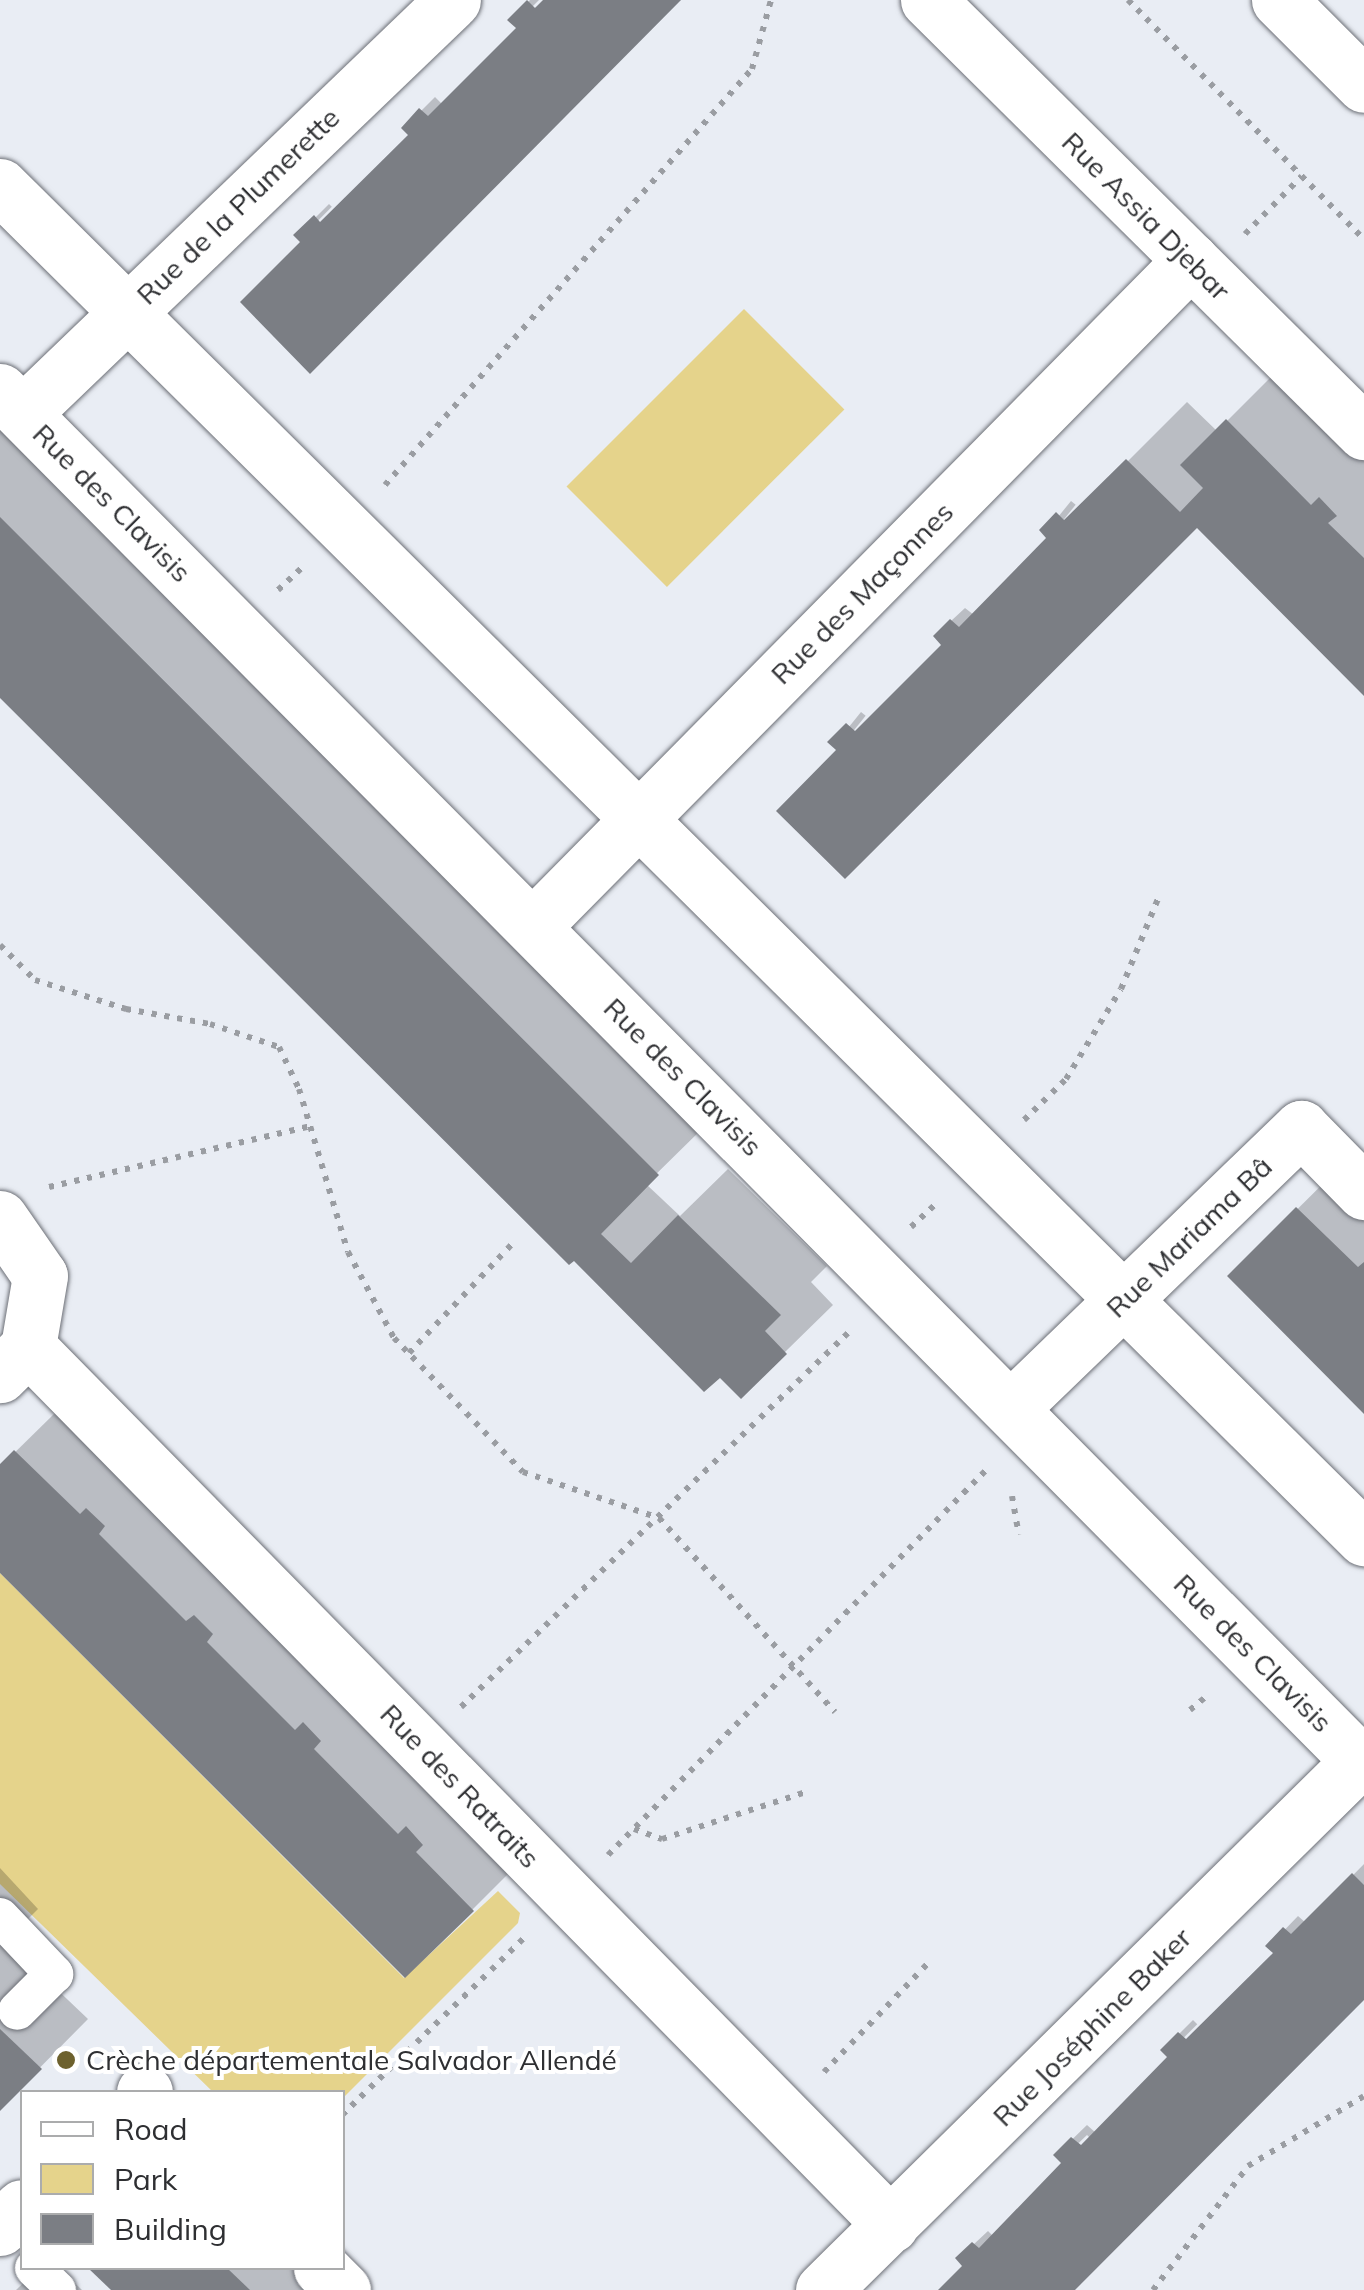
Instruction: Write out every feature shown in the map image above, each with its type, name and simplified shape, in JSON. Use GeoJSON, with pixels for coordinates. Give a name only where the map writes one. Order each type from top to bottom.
{"type":"FeatureCollection","features":[{"type":"Feature","properties":{"kind":"street","name":"Rue de la Plumerette"},"geometry":{"type":"LineString","coordinates":[[11,402],[128,312],[453,0]]}},
{"type":"Feature","properties":{"kind":"street","name":"Rue Assia Djebar"},"geometry":{"type":"LineString","coordinates":[[928,0],[1364,432]]}},
{"type":"Feature","properties":{"kind":"street"},"geometry":{"type":"LineString","coordinates":[[1279,0],[1364,85]]}},
{"type":"Feature","properties":{"kind":"street"},"geometry":{"type":"LineString","coordinates":[[0,186],[1364,1538]]}},
{"type":"Feature","properties":{"kind":"street","name":"Rue des Maçonnes"},"geometry":{"type":"LineString","coordinates":[[533,926],[1198,267]]}},
{"type":"Feature","properties":{"kind":"street","name":"Rue des Clavisis"},"geometry":{"type":"LineString","coordinates":[[11,402],[1362,1764]]}},
{"type":"Feature","properties":{"kind":"street","name":"Rue Mariama Bâ"},"geometry":{"type":"LineString","coordinates":[[1020,1417],[1124,1299],[1302,1128],[1364,1192]]}},
{"type":"Feature","properties":{"kind":"street"},"geometry":{"type":"LineString","coordinates":[[14,1361],[40,1276],[19,1204]]}},
{"type":"Feature","properties":{"kind":"street","name":"Rue des Ratraits"},"geometry":{"type":"LineString","coordinates":[[14,1361],[420,1746],[891,2226]]}},
{"type":"Feature","properties":{"kind":"street","name":"Rue Joséphine Baker"},"geometry":{"type":"LineString","coordinates":[[823,2290],[1362,1764]]}},
{"type":"Feature","properties":{"kind":"street"},"geometry":{"type":"LineString","coordinates":[[0,2231],[20,2209]]}},
{"type":"Feature","properties":{"kind":"street"},"geometry":{"type":"LineString","coordinates":[[323,2270],[344,2290]]}},
{"type":"Feature","properties":{"kind":"lane"},"geometry":{"type":"LineString","coordinates":[[0,1917],[54,1974],[17,2010]]}},
{"type":"Feature","properties":{"kind":"lane"},"geometry":{"type":"LineString","coordinates":[[0,2231],[20,2254]]}},
{"type":"Feature","properties":{"kind":"lane"},"geometry":{"type":"LineString","coordinates":[[36,2270],[57,2290]]}},
{"type":"Feature","properties":{"kind":"path"},"geometry":{"type":"LineString","coordinates":[[237,628],[345,528],[446,420],[752,69],[771,0]]}},
{"type":"Feature","properties":{"kind":"path"},"geometry":{"type":"LineString","coordinates":[[1128,0],[1364,239]]}},
{"type":"Feature","properties":{"kind":"path"},"geometry":{"type":"LineString","coordinates":[[1198,267],[1302,176]]}},
{"type":"Feature","properties":{"kind":"path"},"geometry":{"type":"LineString","coordinates":[[420,1746],[658,1518],[984,1160],[1066,1079],[1122,988],[1158,899]]}},
{"type":"Feature","properties":{"kind":"path"},"geometry":{"type":"LineString","coordinates":[[0,945],[35,980],[126,1008],[210,1024],[279,1047],[311,1126],[348,1252],[394,1338],[523,1472],[658,1518],[834,1712]]}},
{"type":"Feature","properties":{"kind":"path"},"geometry":{"type":"LineString","coordinates":[[19,1204],[311,1126]]}},
{"type":"Feature","properties":{"kind":"path"},"geometry":{"type":"LineString","coordinates":[[409,1353],[513,1244]]}},
{"type":"Feature","properties":{"kind":"path"},"geometry":{"type":"LineString","coordinates":[[345,2112],[634,1829],[792,1666],[1020,1417]]}},
{"type":"Feature","properties":{"kind":"path"},"geometry":{"type":"LineString","coordinates":[[634,1829],[662,1839],[806,1792]]}},
{"type":"Feature","properties":{"kind":"path"},"geometry":{"type":"LineString","coordinates":[[782,2115],[930,1961]]}},
{"type":"Feature","properties":{"kind":"path"},"geometry":{"type":"LineString","coordinates":[[1153,2290],[1248,2166],[1364,2096]]}},
{"type":"Feature","properties":{"kind":"green space"},"geometry":{"type":"Polygon","coordinates":[[[744,309],[844,409],[667,587],[567,486],[744,309]]]}},
{"type":"Feature","properties":{"kind":"green space"},"geometry":{"type":"Polygon","coordinates":[[[0,1573],[404,1978],[498,1891],[520,1913],[518,1923],[345,2096],[345,2090],[211,2090],[0,1884],[0,1573]]]}},
{"type":"Feature","properties":{"kind":"building"},"geometry":{"type":"Polygon","coordinates":[[[527,0],[535,8],[543,0],[681,0],[310,374],[240,302],[300,242],[293,235],[314,215],[320,222],[408,135],[401,128],[419,108],[428,116],[516,28],[507,20],[527,0]]]}},
{"type":"Feature","properties":{"kind":"building"},"geometry":{"type":"Polygon","coordinates":[[[1226,419],[1311,505],[1319,497],[1337,516],[1328,523],[1364,558],[1364,696],[1197,528],[845,879],[776,811],[836,750],[827,742],[846,723],[855,731],[941,645],[933,636],[950,619],[959,627],[1046,538],[1039,530],[1056,512],[1064,520],[1126,459],[1180,512],[1203,488],[1180,465],[1226,419]]]}},
{"type":"Feature","properties":{"kind":"building"},"geometry":{"type":"Polygon","coordinates":[[[0,517],[659,1175],[601,1234],[631,1263],[678,1215],[781,1315],[765,1331],[787,1354],[741,1399],[720,1378],[704,1392],[574,1261],[569,1265],[0,698],[0,517]]]}},
{"type":"Feature","properties":{"kind":"building"},"geometry":{"type":"Polygon","coordinates":[[[1296,1207],[1358,1267],[1364,1262],[1364,1414],[1227,1276],[1296,1207]]]}},
{"type":"Feature","properties":{"kind":"building"},"geometry":{"type":"Polygon","coordinates":[[[14,1450],[80,1514],[86,1508],[105,1526],[99,1534],[186,1621],[194,1615],[213,1634],[207,1642],[295,1730],[303,1722],[321,1741],[314,1749],[398,1834],[406,1826],[423,1845],[416,1852],[474,1911],[405,1978],[0,1573],[0,1464],[14,1450]]]}},
{"type":"Feature","properties":{"kind":"building"},"geometry":{"type":"Polygon","coordinates":[[[1352,1873],[1364,1885],[1364,2000],[1075,2290],[938,2290],[962,2266],[955,2258],[972,2242],[979,2248],[1061,2163],[1053,2155],[1071,2137],[1081,2145],[1167,2057],[1160,2050],[1178,2032],[1186,2039],[1273,1953],[1265,1946],[1283,1927],[1291,1934],[1352,1873]]]}},
{"type":"Feature","properties":{"kind":"building"},"geometry":{"type":"Polygon","coordinates":[[[0,2029],[42,2069],[0,2111],[0,2029]]]}},
{"type":"Feature","properties":{"kind":"building"},"geometry":{"type":"Polygon","coordinates":[[[90,2270],[229,2270],[250,2290],[111,2290],[90,2270]]]}},
{"type":"Feature","properties":{"kind":"place","name":"Crèche départementale Salvador Allendé"},"geometry":{"type":"Point","coordinates":[66,2060]}}]}
